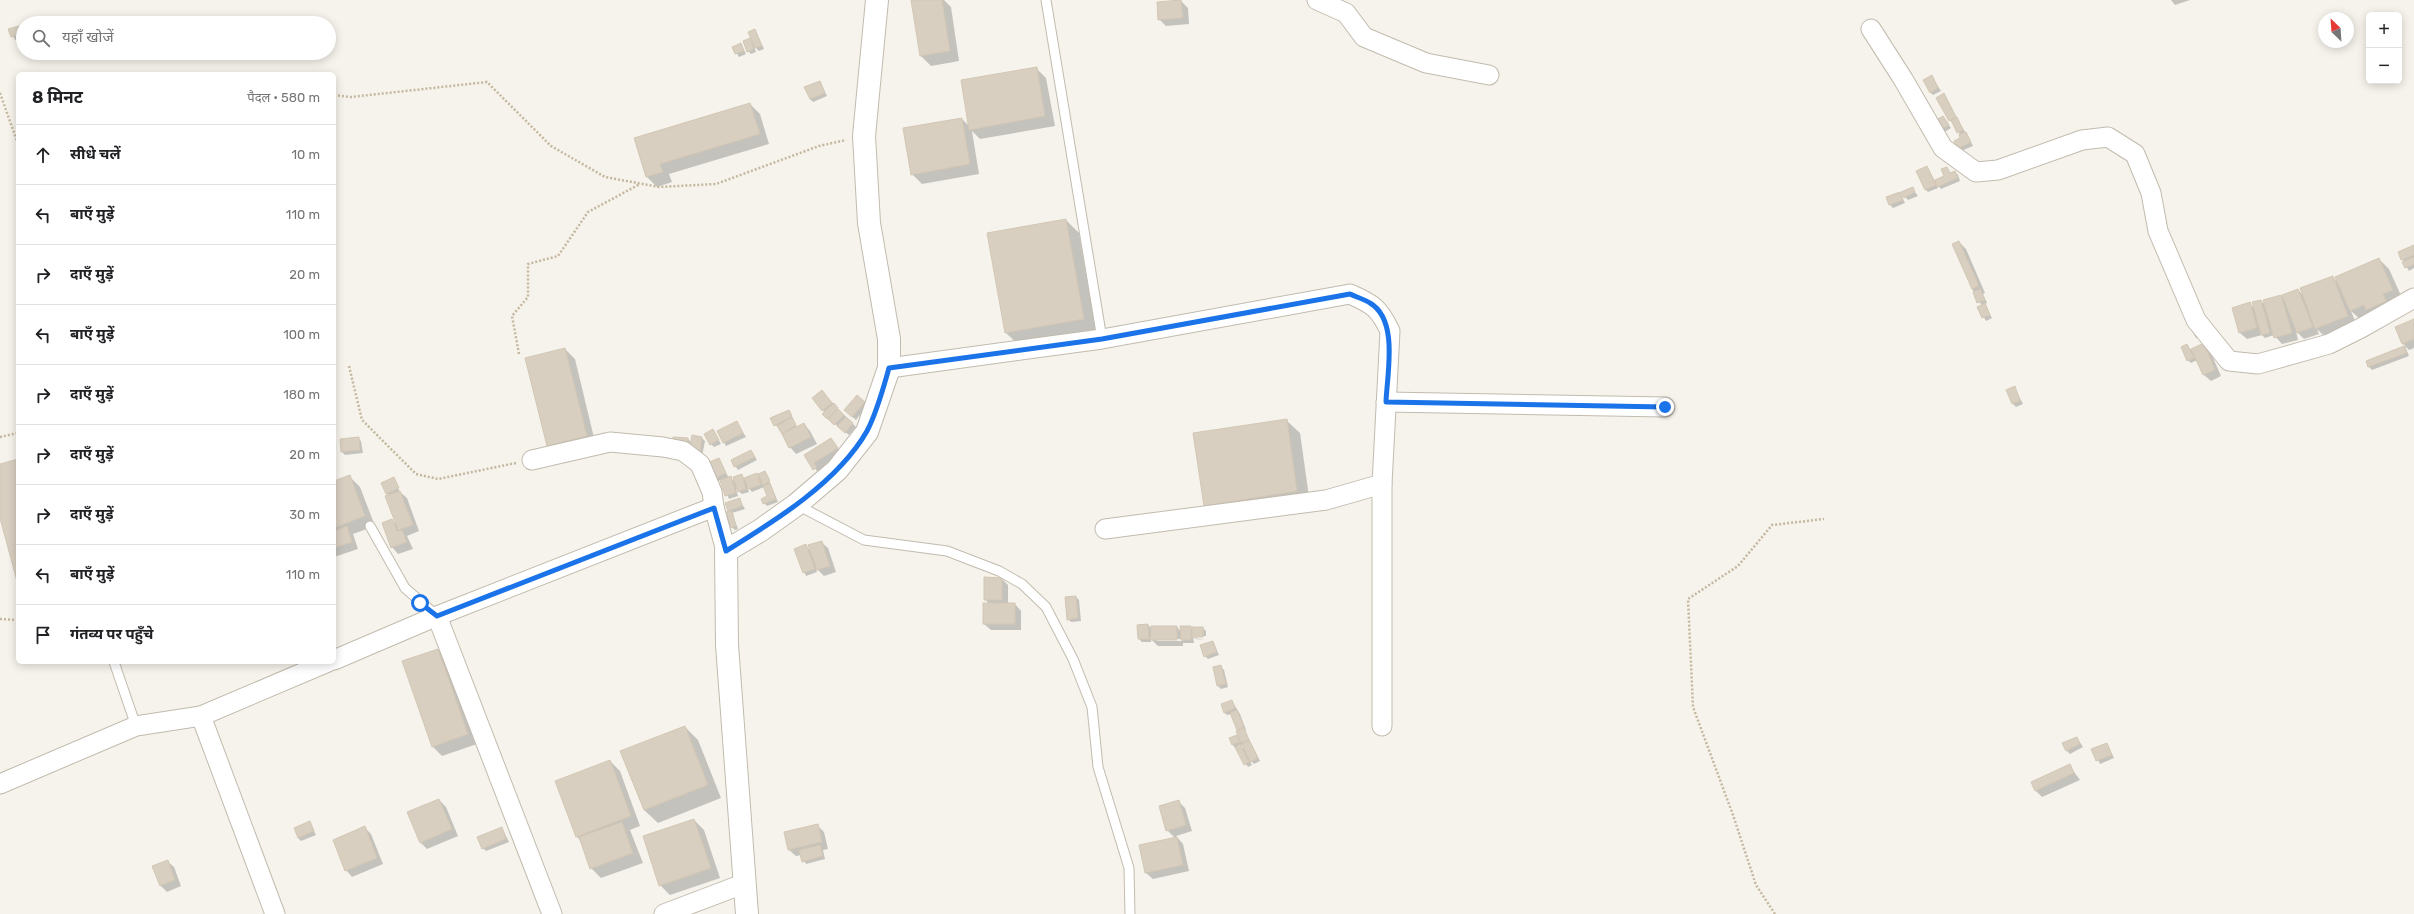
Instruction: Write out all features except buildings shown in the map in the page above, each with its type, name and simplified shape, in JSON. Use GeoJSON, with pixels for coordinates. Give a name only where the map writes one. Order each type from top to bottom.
{"type":"FeatureCollection","features":[{"type":"Feature","properties":{"kind":"street"},"geometry":{"type":"LineString","coordinates":[[726,551],[761,530],[796,505],[837,470],[867,432],[889,368],[889,339],[869,223],[864,136],[877,0]]}},
{"type":"Feature","properties":{"kind":"street"},"geometry":{"type":"LineString","coordinates":[[1318,0],[1346,14],[1364,37],[1426,63],[1489,75]]}},
{"type":"Feature","properties":{"kind":"street"},"geometry":{"type":"LineString","coordinates":[[1871,29],[1904,79],[1943,148],[1976,172],[1998,170],[2082,140],[2108,137],[2135,154],[2151,193],[2158,232],[2196,320],[2229,361],[2258,364],[2329,344],[2414,298]]}},
{"type":"Feature","properties":{"kind":"street"},"geometry":{"type":"LineString","coordinates":[[889,368],[1102,339],[1350,294],[1371,303],[1381,314],[1390,331],[1382,484],[1382,726]]}},
{"type":"Feature","properties":{"kind":"street"},"geometry":{"type":"LineString","coordinates":[[1386,402],[1665,407]]}},
{"type":"Feature","properties":{"kind":"street"},"geometry":{"type":"LineString","coordinates":[[532,460],[610,442],[664,446],[683,451],[700,464],[712,492],[714,508],[726,551],[727,645],[746,914]]}},
{"type":"Feature","properties":{"kind":"street"},"geometry":{"type":"LineString","coordinates":[[1105,529],[1326,500],[1382,484]]}},
{"type":"Feature","properties":{"kind":"street"},"geometry":{"type":"LineString","coordinates":[[336,659],[437,616],[714,508]]}},
{"type":"Feature","properties":{"kind":"street"},"geometry":{"type":"LineString","coordinates":[[437,616],[552,914]]}},
{"type":"Feature","properties":{"kind":"street"},"geometry":{"type":"LineString","coordinates":[[0,784],[136,726],[201,716],[323,664]]}},
{"type":"Feature","properties":{"kind":"street"},"geometry":{"type":"LineString","coordinates":[[201,716],[275,914]]}},
{"type":"Feature","properties":{"kind":"street"},"geometry":{"type":"LineString","coordinates":[[664,914],[743,884]]}},
{"type":"Feature","properties":{"kind":"lane"},"geometry":{"type":"LineString","coordinates":[[1046,0],[1102,339]]}},
{"type":"Feature","properties":{"kind":"lane"},"geometry":{"type":"LineString","coordinates":[[796,505],[864,540],[947,551],[999,571],[1022,584],[1046,607],[1073,659],[1092,708],[1098,767],[1129,868],[1130,914]]}},
{"type":"Feature","properties":{"kind":"lane"},"geometry":{"type":"LineString","coordinates":[[370,526],[405,588],[420,603],[437,616]]}},
{"type":"Feature","properties":{"kind":"lane"},"geometry":{"type":"LineString","coordinates":[[115,664],[136,726]]}},
{"type":"Feature","properties":{"kind":"path"},"geometry":{"type":"LineString","coordinates":[[336,95],[351,97],[487,82],[551,146],[605,177],[659,187],[716,184],[819,146],[864,136]]}},
{"type":"Feature","properties":{"kind":"path"},"geometry":{"type":"LineString","coordinates":[[0,92],[16,138]]}},
{"type":"Feature","properties":{"kind":"path"},"geometry":{"type":"LineString","coordinates":[[519,354],[512,316],[528,297],[528,264],[558,256],[588,212],[641,184]]}},
{"type":"Feature","properties":{"kind":"path"},"geometry":{"type":"LineString","coordinates":[[349,366],[362,420],[416,474],[438,478],[532,460]]}},
{"type":"Feature","properties":{"kind":"path"},"geometry":{"type":"LineString","coordinates":[[0,437],[16,433]]}},
{"type":"Feature","properties":{"kind":"path"},"geometry":{"type":"LineString","coordinates":[[1776,914],[1756,885],[1734,815],[1693,707],[1688,599],[1738,566],[1772,525],[1824,519]]}},
{"type":"Feature","properties":{"kind":"path"},"geometry":{"type":"LineString","coordinates":[[0,618],[16,620]]}},
{"type":"Feature","properties":{"kind":"route"},"geometry":{"type":"LineString","coordinates":[[420,603],[437,616],[590,558],[714,508],[726,551],[761,530],[796,505],[837,470],[867,432],[889,368],[1102,339],[1350,294],[1371,303],[1381,314],[1390,331],[1386,402],[1665,407]]}}]}
